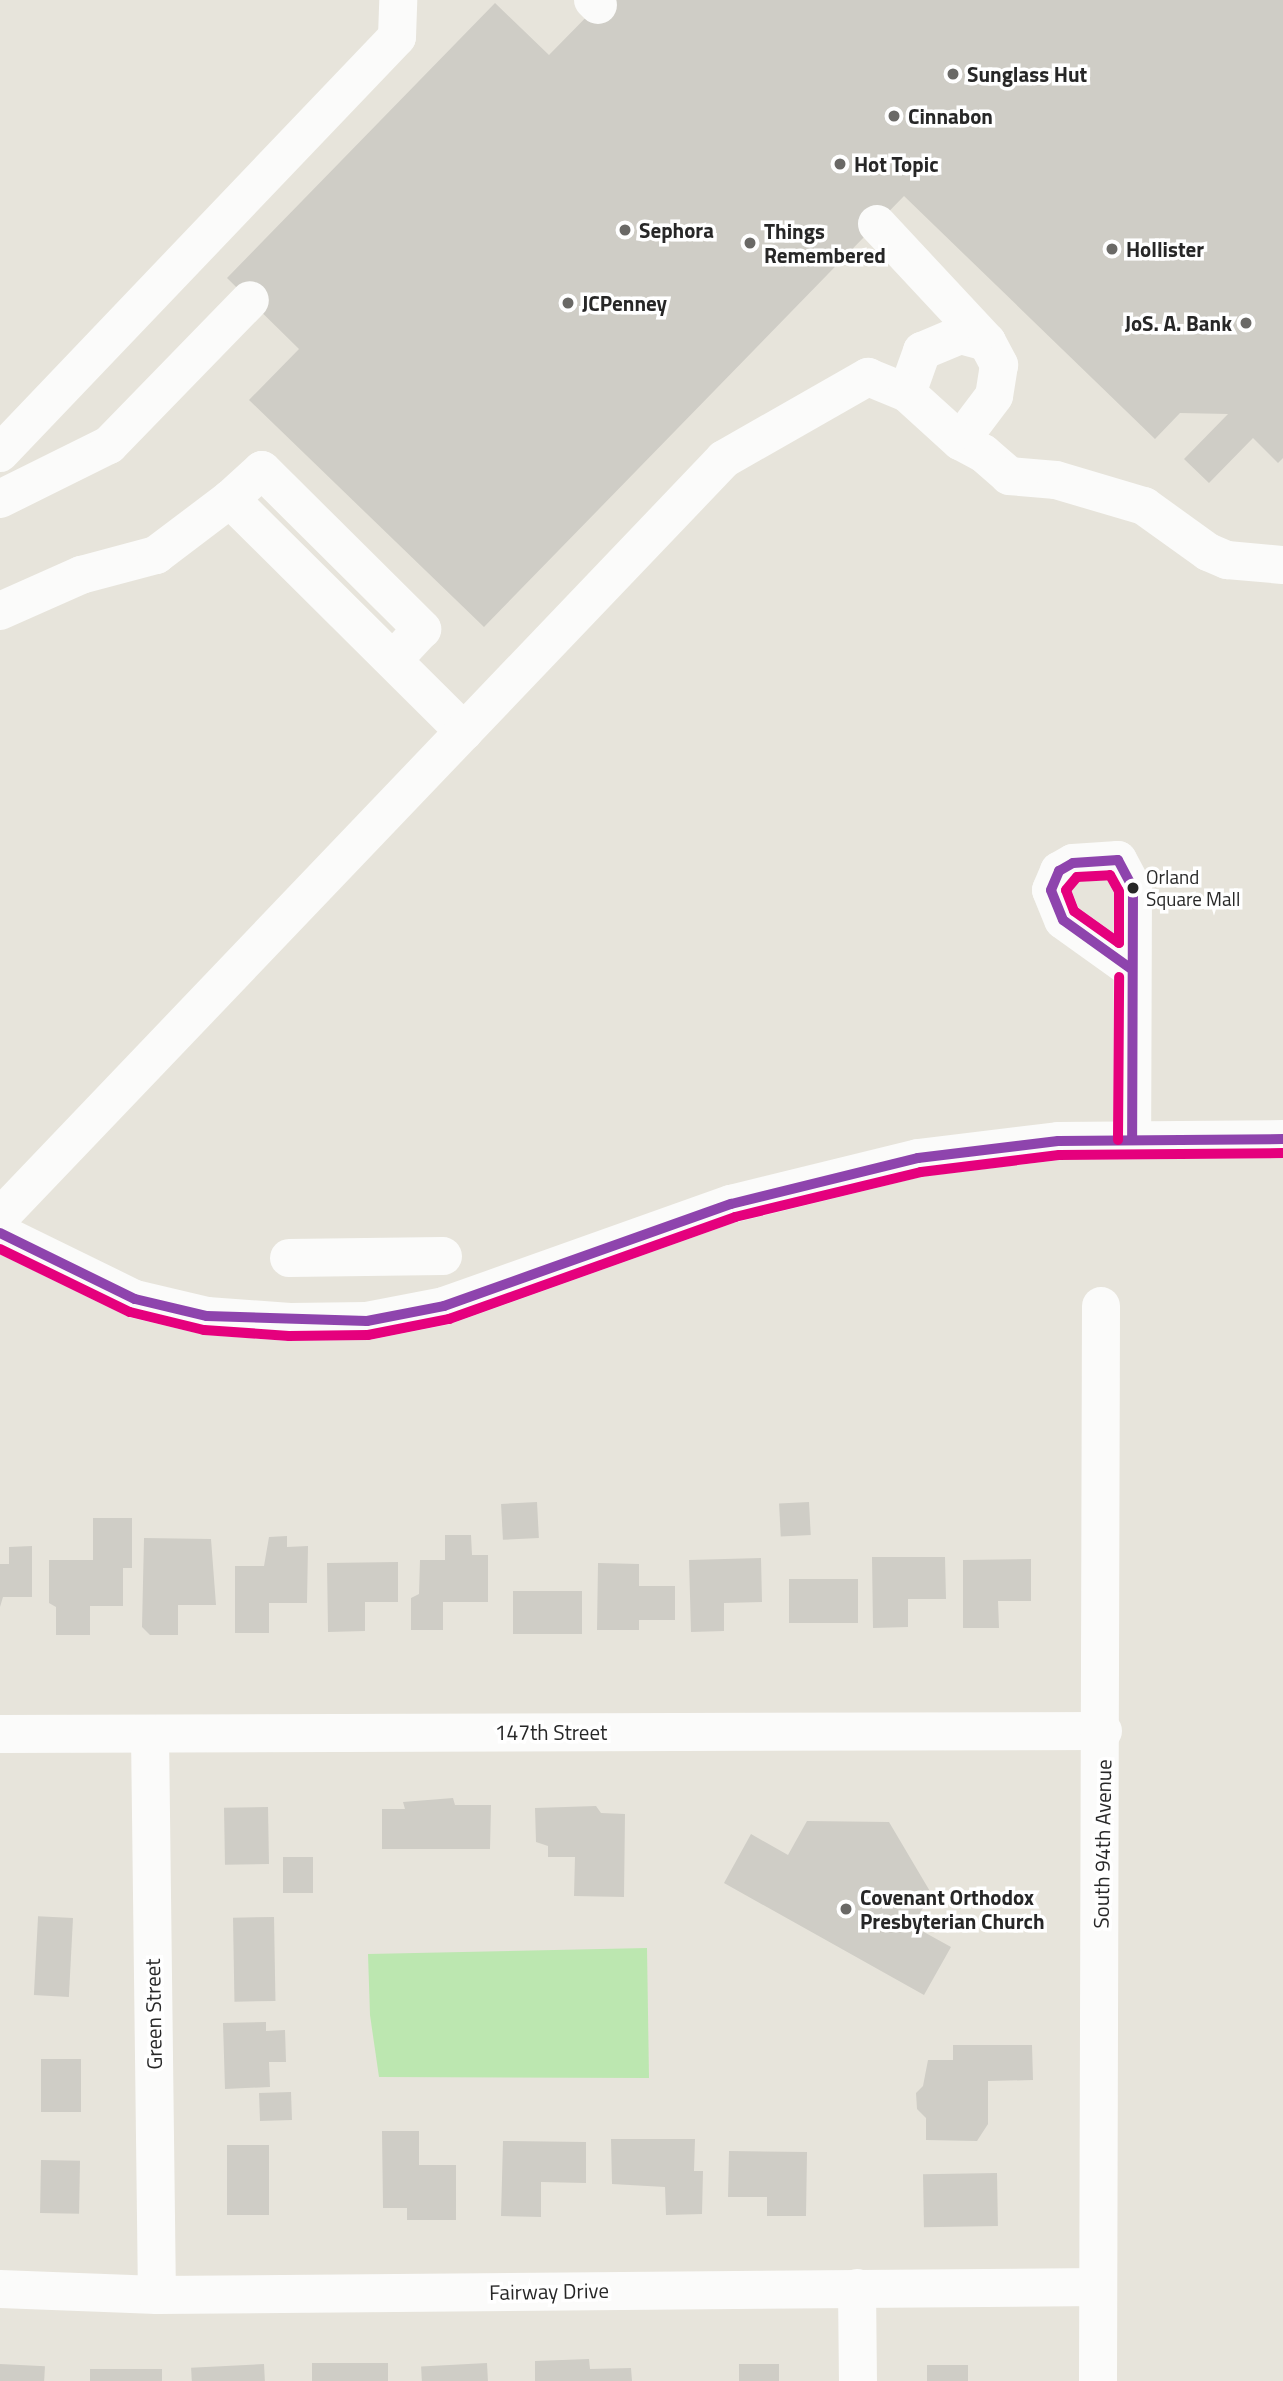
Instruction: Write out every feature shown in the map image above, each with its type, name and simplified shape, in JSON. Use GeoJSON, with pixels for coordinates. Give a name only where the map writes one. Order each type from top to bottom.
{"type":"FeatureCollection","features":[{"type":"Feature","properties":{"kind":"street"},"geometry":{"type":"LineString","coordinates":[[0,453],[397,37],[398,0]]}},
{"type":"Feature","properties":{"kind":"street"},"geometry":{"type":"LineString","coordinates":[[877,224],[987,342],[999,365],[994,396],[960,441]]}},
{"type":"Feature","properties":{"kind":"street"},"geometry":{"type":"LineString","coordinates":[[0,499],[109,446],[250,300]]}},
{"type":"Feature","properties":{"kind":"street"},"geometry":{"type":"LineString","coordinates":[[907,393],[922,351],[960,335],[987,342]]}},
{"type":"Feature","properties":{"kind":"street"},"geometry":{"type":"LineString","coordinates":[[0,1217],[724,459],[868,377],[907,393],[960,441],[983,453],[1009,475],[1056,480],[1143,506],[1208,552],[1227,559],[1283,565]]}},
{"type":"Feature","properties":{"kind":"street"},"geometry":{"type":"LineString","coordinates":[[0,611],[81,575],[156,555],[230,499],[262,470],[422,629],[393,660]]}},
{"type":"Feature","properties":{"kind":"street"},"geometry":{"type":"LineString","coordinates":[[230,499],[464,731]]}},
{"type":"Feature","properties":{"kind":"street"},"geometry":{"type":"LineString","coordinates":[[326,594],[357,564]]}},
{"type":"Feature","properties":{"kind":"street"},"geometry":{"type":"LineString","coordinates":[[1130,968],[1132,1140]]}},
{"type":"Feature","properties":{"kind":"street"},"geometry":{"type":"LineString","coordinates":[[0,1233],[135,1299],[207,1316],[290,1322],[368,1321],[444,1306],[731,1204],[918,1158],[1058,1141],[1283,1139]]}},
{"type":"Feature","properties":{"kind":"street"},"geometry":{"type":"LineString","coordinates":[[289,1258],[443,1256]]}},
{"type":"Feature","properties":{"kind":"street","name":"South 94th Avenue"},"geometry":{"type":"LineString","coordinates":[[1098,2381],[1103,1731],[1101,1306]]}},
{"type":"Feature","properties":{"kind":"street","name":"147th Street"},"geometry":{"type":"LineString","coordinates":[[0,1734],[1103,1731]]}},
{"type":"Feature","properties":{"kind":"street","name":"Green Street"},"geometry":{"type":"LineString","coordinates":[[150,1734],[157,2295]]}},
{"type":"Feature","properties":{"kind":"street","name":"Fairway Drive"},"geometry":{"type":"LineString","coordinates":[[0,2289],[157,2295],[1098,2287]]}},
{"type":"Feature","properties":{"kind":"street"},"geometry":{"type":"LineString","coordinates":[[858,2288],[858,2381]]}},
{"type":"Feature","properties":{"kind":"green space"},"geometry":{"type":"Polygon","coordinates":[[[647,1948],[649,2078],[379,2077],[370,2015],[368,1954],[647,1948]]]}},
{"type":"Feature","properties":{"kind":"building"},"geometry":{"type":"Polygon","coordinates":[[[603,0],[1283,0],[1283,458],[1278,463],[1253,438],[1209,483],[1184,459],[1228,414],[1180,413],[1155,439],[904,196],[484,627],[249,400],[299,349],[227,278],[495,3],[549,55],[603,0]]]}},
{"type":"Feature","properties":{"kind":"building"},"geometry":{"type":"Polygon","coordinates":[[[537,1502],[539,1538],[503,1540],[501,1504],[537,1502]]]}},
{"type":"Feature","properties":{"kind":"building"},"geometry":{"type":"Polygon","coordinates":[[[809,1502],[811,1535],[781,1537],[779,1504],[809,1502]]]}},
{"type":"Feature","properties":{"kind":"building"},"geometry":{"type":"Polygon","coordinates":[[[93,1518],[132,1518],[132,1568],[123,1568],[123,1606],[90,1606],[90,1635],[56,1635],[56,1607],[49,1603],[49,1560],[93,1560],[93,1518]]]}},
{"type":"Feature","properties":{"kind":"building"},"geometry":{"type":"Polygon","coordinates":[[[445,1535],[471,1535],[472,1555],[488,1555],[488,1602],[443,1602],[443,1630],[411,1630],[411,1598],[419,1594],[420,1560],[445,1560],[445,1535]]]}},
{"type":"Feature","properties":{"kind":"building"},"geometry":{"type":"Polygon","coordinates":[[[287,1536],[287,1547],[308,1546],[307,1603],[269,1603],[269,1633],[235,1633],[235,1566],[264,1566],[269,1537],[287,1536]]]}},
{"type":"Feature","properties":{"kind":"building"},"geometry":{"type":"Polygon","coordinates":[[[144,1538],[211,1539],[216,1605],[178,1605],[178,1635],[150,1635],[142,1627],[144,1538]]]}},
{"type":"Feature","properties":{"kind":"building"},"geometry":{"type":"Polygon","coordinates":[[[32,1546],[32,1597],[3,1597],[0,1607],[0,1564],[9,1564],[9,1547],[32,1546]]]}},
{"type":"Feature","properties":{"kind":"building"},"geometry":{"type":"Polygon","coordinates":[[[872,1557],[945,1557],[946,1599],[908,1599],[908,1627],[873,1628],[872,1557]]]}},
{"type":"Feature","properties":{"kind":"building"},"geometry":{"type":"Polygon","coordinates":[[[761,1558],[762,1602],[724,1603],[724,1631],[691,1632],[689,1560],[761,1558]]]}},
{"type":"Feature","properties":{"kind":"building"},"geometry":{"type":"Polygon","coordinates":[[[1031,1559],[1031,1601],[998,1601],[999,1628],[963,1628],[963,1560],[1031,1559]]]}},
{"type":"Feature","properties":{"kind":"building"},"geometry":{"type":"Polygon","coordinates":[[[398,1562],[398,1602],[365,1602],[365,1631],[328,1632],[327,1563],[398,1562]]]}},
{"type":"Feature","properties":{"kind":"building"},"geometry":{"type":"Polygon","coordinates":[[[598,1563],[639,1564],[639,1586],[675,1586],[675,1620],[639,1620],[639,1630],[597,1630],[598,1563]]]}},
{"type":"Feature","properties":{"kind":"building"},"geometry":{"type":"Polygon","coordinates":[[[789,1579],[858,1579],[858,1623],[789,1623],[789,1579]]]}},
{"type":"Feature","properties":{"kind":"building"},"geometry":{"type":"Polygon","coordinates":[[[513,1591],[582,1591],[582,1634],[513,1634],[513,1591]]]}},
{"type":"Feature","properties":{"kind":"building"},"geometry":{"type":"Polygon","coordinates":[[[453,1798],[455,1805],[491,1805],[490,1849],[382,1849],[382,1809],[405,1809],[403,1802],[453,1798]]]}},
{"type":"Feature","properties":{"kind":"building"},"geometry":{"type":"Polygon","coordinates":[[[596,1806],[601,1813],[625,1814],[624,1897],[574,1896],[575,1857],[548,1857],[548,1846],[536,1842],[535,1808],[596,1806]]]}},
{"type":"Feature","properties":{"kind":"building"},"geometry":{"type":"Polygon","coordinates":[[[268,1807],[269,1864],[225,1865],[224,1808],[268,1807]]]}},
{"type":"Feature","properties":{"kind":"building","name":"Covenant Orthodox Presbyterian Church"},"geometry":{"type":"Polygon","coordinates":[[[807,1821],[889,1822],[931,1893],[913,1926],[951,1947],[924,1995],[724,1883],[751,1834],[788,1855],[807,1821]]]}},
{"type":"Feature","properties":{"kind":"building"},"geometry":{"type":"Polygon","coordinates":[[[283,1857],[313,1857],[313,1893],[283,1893],[283,1857]]]}},
{"type":"Feature","properties":{"kind":"building"},"geometry":{"type":"Polygon","coordinates":[[[38,1916],[73,1918],[69,1997],[34,1995],[38,1916]]]}},
{"type":"Feature","properties":{"kind":"building"},"geometry":{"type":"Polygon","coordinates":[[[274,1917],[275,2001],[234,2002],[233,1918],[274,1917]]]}},
{"type":"Feature","properties":{"kind":"building"},"geometry":{"type":"Polygon","coordinates":[[[266,2022],[266,2031],[285,2030],[286,2062],[269,2062],[270,2087],[225,2089],[223,2023],[266,2022]]]}},
{"type":"Feature","properties":{"kind":"building"},"geometry":{"type":"Polygon","coordinates":[[[953,2045],[1032,2045],[1033,2080],[988,2081],[988,2124],[977,2141],[926,2140],[926,2118],[917,2109],[916,2093],[923,2086],[928,2060],[953,2060],[953,2045]]]}},
{"type":"Feature","properties":{"kind":"building"},"geometry":{"type":"Polygon","coordinates":[[[41,2059],[81,2059],[81,2112],[41,2112],[41,2059]]]}},
{"type":"Feature","properties":{"kind":"building"},"geometry":{"type":"Polygon","coordinates":[[[291,2092],[292,2120],[260,2121],[259,2093],[291,2092]]]}},
{"type":"Feature","properties":{"kind":"building"},"geometry":{"type":"Polygon","coordinates":[[[382,2131],[419,2131],[419,2165],[456,2165],[456,2220],[407,2220],[407,2208],[383,2208],[382,2131]]]}},
{"type":"Feature","properties":{"kind":"building"},"geometry":{"type":"Polygon","coordinates":[[[611,2139],[695,2139],[694,2171],[703,2171],[702,2214],[666,2215],[665,2187],[612,2184],[611,2139]]]}},
{"type":"Feature","properties":{"kind":"building"},"geometry":{"type":"Polygon","coordinates":[[[503,2141],[586,2142],[586,2183],[541,2182],[541,2217],[501,2216],[503,2141]]]}},
{"type":"Feature","properties":{"kind":"building"},"geometry":{"type":"Polygon","coordinates":[[[227,2145],[269,2145],[269,2215],[227,2215],[227,2145]]]}},
{"type":"Feature","properties":{"kind":"building"},"geometry":{"type":"Polygon","coordinates":[[[729,2151],[807,2152],[806,2216],[767,2216],[767,2197],[728,2197],[729,2151]]]}},
{"type":"Feature","properties":{"kind":"building"},"geometry":{"type":"Polygon","coordinates":[[[41,2160],[80,2161],[79,2214],[40,2213],[41,2160]]]}},
{"type":"Feature","properties":{"kind":"building"},"geometry":{"type":"Polygon","coordinates":[[[997,2173],[998,2226],[924,2227],[923,2174],[997,2173]]]}},
{"type":"Feature","properties":{"kind":"building"},"geometry":{"type":"Polygon","coordinates":[[[589,2359],[590,2369],[631,2368],[632,2381],[535,2381],[535,2361],[589,2359]]]}},
{"type":"Feature","properties":{"kind":"building"},"geometry":{"type":"Polygon","coordinates":[[[312,2363],[388,2363],[388,2381],[312,2381],[312,2363]]]}},
{"type":"Feature","properties":{"kind":"building"},"geometry":{"type":"Polygon","coordinates":[[[487,2363],[488,2381],[422,2381],[421,2366],[487,2363]]]}},
{"type":"Feature","properties":{"kind":"building"},"geometry":{"type":"Polygon","coordinates":[[[0,2364],[45,2366],[44,2381],[0,2381],[0,2364]]]}},
{"type":"Feature","properties":{"kind":"building"},"geometry":{"type":"Polygon","coordinates":[[[264,2364],[265,2381],[192,2381],[191,2368],[264,2364]]]}},
{"type":"Feature","properties":{"kind":"building"},"geometry":{"type":"Polygon","coordinates":[[[739,2364],[779,2364],[779,2381],[739,2381],[739,2364]]]}},
{"type":"Feature","properties":{"kind":"building"},"geometry":{"type":"Polygon","coordinates":[[[927,2365],[968,2365],[968,2381],[927,2381],[927,2365]]]}},
{"type":"Feature","properties":{"kind":"building"},"geometry":{"type":"Polygon","coordinates":[[[90,2369],[162,2369],[162,2381],[90,2381],[90,2369]]]}},
{"type":"Feature","properties":{"kind":"transit line"},"geometry":{"type":"LineString","coordinates":[[1130,968],[1063,920],[1051,890],[1059,871],[1073,863],[1118,860],[1133,888],[1132,1140]]}},
{"type":"Feature","properties":{"kind":"transit line"},"geometry":{"type":"LineString","coordinates":[[1110,875],[1119,891],[1119,943],[1074,911],[1066,890],[1077,877],[1110,875]]}},
{"type":"Feature","properties":{"kind":"transit line"},"geometry":{"type":"LineString","coordinates":[[1118,1140],[1119,977]]}},
{"type":"Feature","properties":{"kind":"transit line"},"geometry":{"type":"LineString","coordinates":[[0,1233],[135,1299],[207,1316],[367,1321],[444,1306],[731,1204],[918,1158],[1058,1141],[1283,1139]]}},
{"type":"Feature","properties":{"kind":"transit line"},"geometry":{"type":"LineString","coordinates":[[0,1249],[130,1312],[204,1330],[289,1336],[368,1335],[449,1319],[735,1217],[921,1172],[1059,1155],[1283,1153]]}},
{"type":"Feature","properties":{"kind":"place","name":"Sunglass Hut"},"geometry":{"type":"Point","coordinates":[953,74]}},
{"type":"Feature","properties":{"kind":"place","name":"Cinnabon"},"geometry":{"type":"Point","coordinates":[894,116]}},
{"type":"Feature","properties":{"kind":"place","name":"Hot Topic"},"geometry":{"type":"Point","coordinates":[840,164]}},
{"type":"Feature","properties":{"kind":"place","name":"Sephora"},"geometry":{"type":"Point","coordinates":[625,230]}},
{"type":"Feature","properties":{"kind":"place","name":"Things Remembered"},"geometry":{"type":"Point","coordinates":[750,243]}},
{"type":"Feature","properties":{"kind":"place","name":"Hollister"},"geometry":{"type":"Point","coordinates":[1112,249]}},
{"type":"Feature","properties":{"kind":"place","name":"JCPenney"},"geometry":{"type":"Point","coordinates":[568,303]}},
{"type":"Feature","properties":{"kind":"place","name":"JoS. A. Bank"},"geometry":{"type":"Point","coordinates":[1246,323]}},
{"type":"Feature","properties":{"kind":"place","name":"Orland Square Mall"},"geometry":{"type":"Point","coordinates":[1133,888]}},
{"type":"Feature","properties":{"kind":"place","name":"Covenant Orthodox Presbyterian Church"},"geometry":{"type":"Point","coordinates":[846,1909]}}]}
